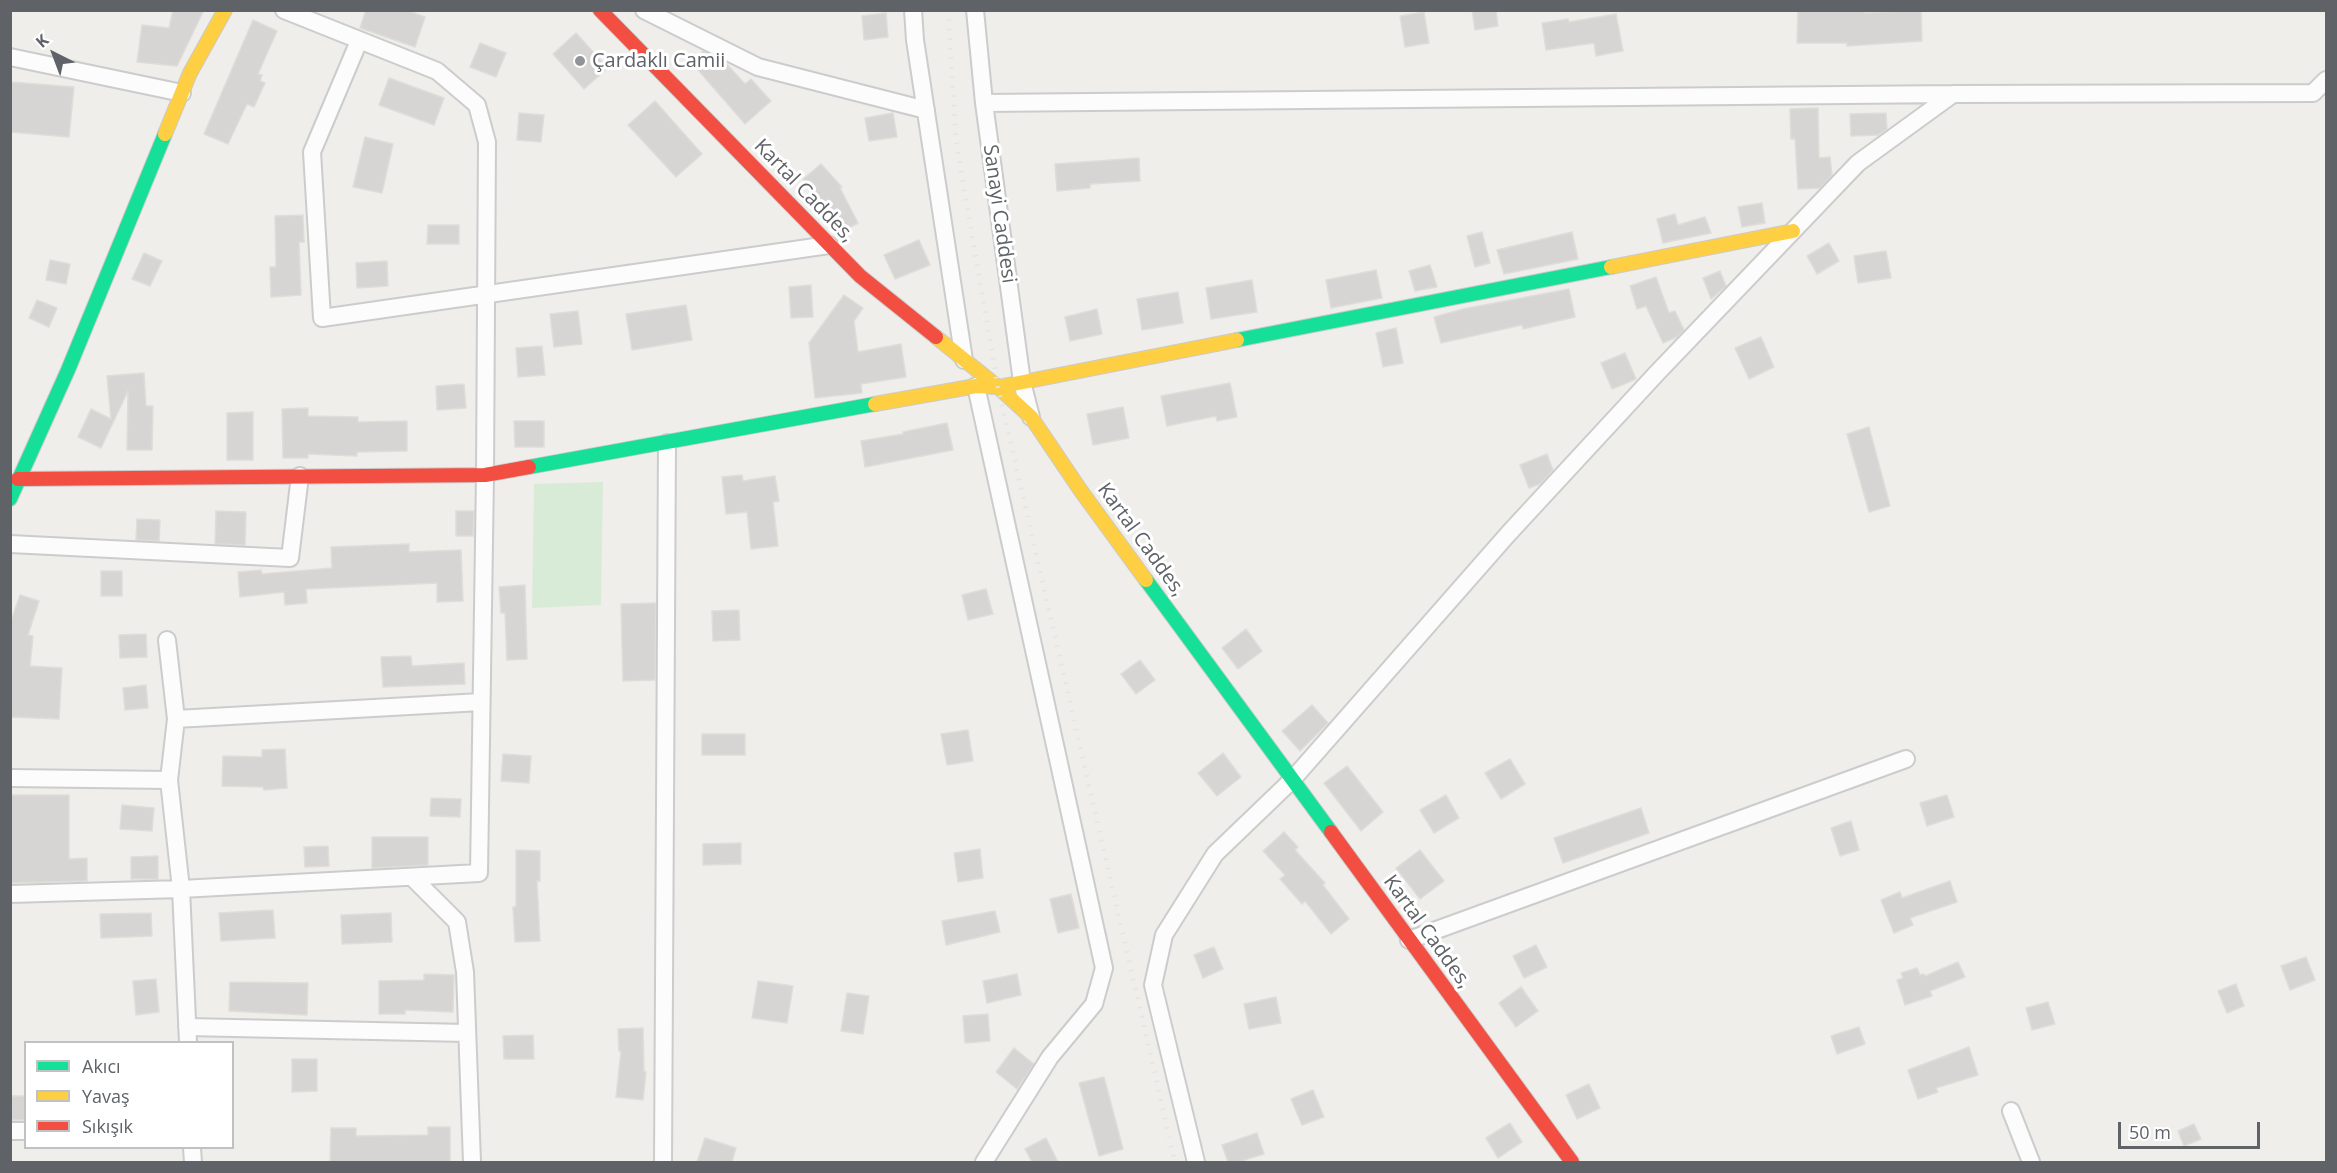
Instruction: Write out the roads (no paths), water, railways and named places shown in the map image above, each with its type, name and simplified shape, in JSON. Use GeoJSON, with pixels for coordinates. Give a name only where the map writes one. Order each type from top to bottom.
{"type":"FeatureCollection","features":[{"type":"Feature","properties":{"kind":"street"},"geometry":{"type":"LineString","coordinates":[[10,499],[68,370],[190,73],[225,10]]}},
{"type":"Feature","properties":{"kind":"street"},"geometry":{"type":"LineString","coordinates":[[10,894],[181,890],[478,873],[485,475],[487,142],[477,105],[437,71],[284,10]]}},
{"type":"Feature","properties":{"kind":"street","name":"Kartal Caddes,"},"geometry":{"type":"LineString","coordinates":[[600,10],[860,276],[998,387],[1031,417],[1081,491],[1572,1162]]}},
{"type":"Feature","properties":{"kind":"street"},"geometry":{"type":"LineString","coordinates":[[644,10],[758,67],[926,110]]}},
{"type":"Feature","properties":{"kind":"street"},"geometry":{"type":"LineString","coordinates":[[913,10],[915,40],[964,360]]}},
{"type":"Feature","properties":{"kind":"street","name":"Sanayi Caddesi"},"geometry":{"type":"LineString","coordinates":[[975,10],[984,103],[1022,382],[1031,417]]}},
{"type":"Feature","properties":{"kind":"street"},"geometry":{"type":"LineString","coordinates":[[359,41],[312,152],[322,318],[829,245]]}},
{"type":"Feature","properties":{"kind":"street"},"geometry":{"type":"LineString","coordinates":[[10,57],[182,93]]}},
{"type":"Feature","properties":{"kind":"street"},"geometry":{"type":"LineString","coordinates":[[984,103],[2313,93],[2326,80]]}},
{"type":"Feature","properties":{"kind":"street"},"geometry":{"type":"LineString","coordinates":[[1196,1162],[1153,985],[1164,935],[1215,854],[1292,780],[1509,533],[1858,163],[1953,94]]}},
{"type":"Feature","properties":{"kind":"street"},"geometry":{"type":"LineString","coordinates":[[18,479],[485,475],[976,386],[998,387],[1793,231]]}},
{"type":"Feature","properties":{"kind":"street"},"geometry":{"type":"LineString","coordinates":[[976,386],[1104,968],[1094,1004],[1050,1057],[984,1162]]}},
{"type":"Feature","properties":{"kind":"street"},"geometry":{"type":"LineString","coordinates":[[663,1162],[667,443]]}},
{"type":"Feature","properties":{"kind":"street"},"geometry":{"type":"LineString","coordinates":[[10,544],[290,558],[300,476]]}},
{"type":"Feature","properties":{"kind":"street"},"geometry":{"type":"LineString","coordinates":[[167,640],[176,719],[169,780],[181,890],[187,1035],[467,1033]]}},
{"type":"Feature","properties":{"kind":"street"},"geometry":{"type":"LineString","coordinates":[[176,719],[481,702]]}},
{"type":"Feature","properties":{"kind":"street"},"geometry":{"type":"LineString","coordinates":[[1409,940],[1906,759]]}},
{"type":"Feature","properties":{"kind":"street"},"geometry":{"type":"LineString","coordinates":[[10,778],[169,780]]}},
{"type":"Feature","properties":{"kind":"street"},"geometry":{"type":"LineString","coordinates":[[412,878],[457,922],[465,972],[472,1162]]}},
{"type":"Feature","properties":{"kind":"street"},"geometry":{"type":"LineString","coordinates":[[2011,1111],[2031,1162]]}},
{"type":"Feature","properties":{"kind":"railway"},"geometry":{"type":"LineString","coordinates":[[948,10],[956,141],[998,387],[1175,1162]]}},
{"type":"Feature","properties":{"kind":"place","name":"Çardaklı Camii"},"geometry":{"type":"Point","coordinates":[580,61]}}]}
